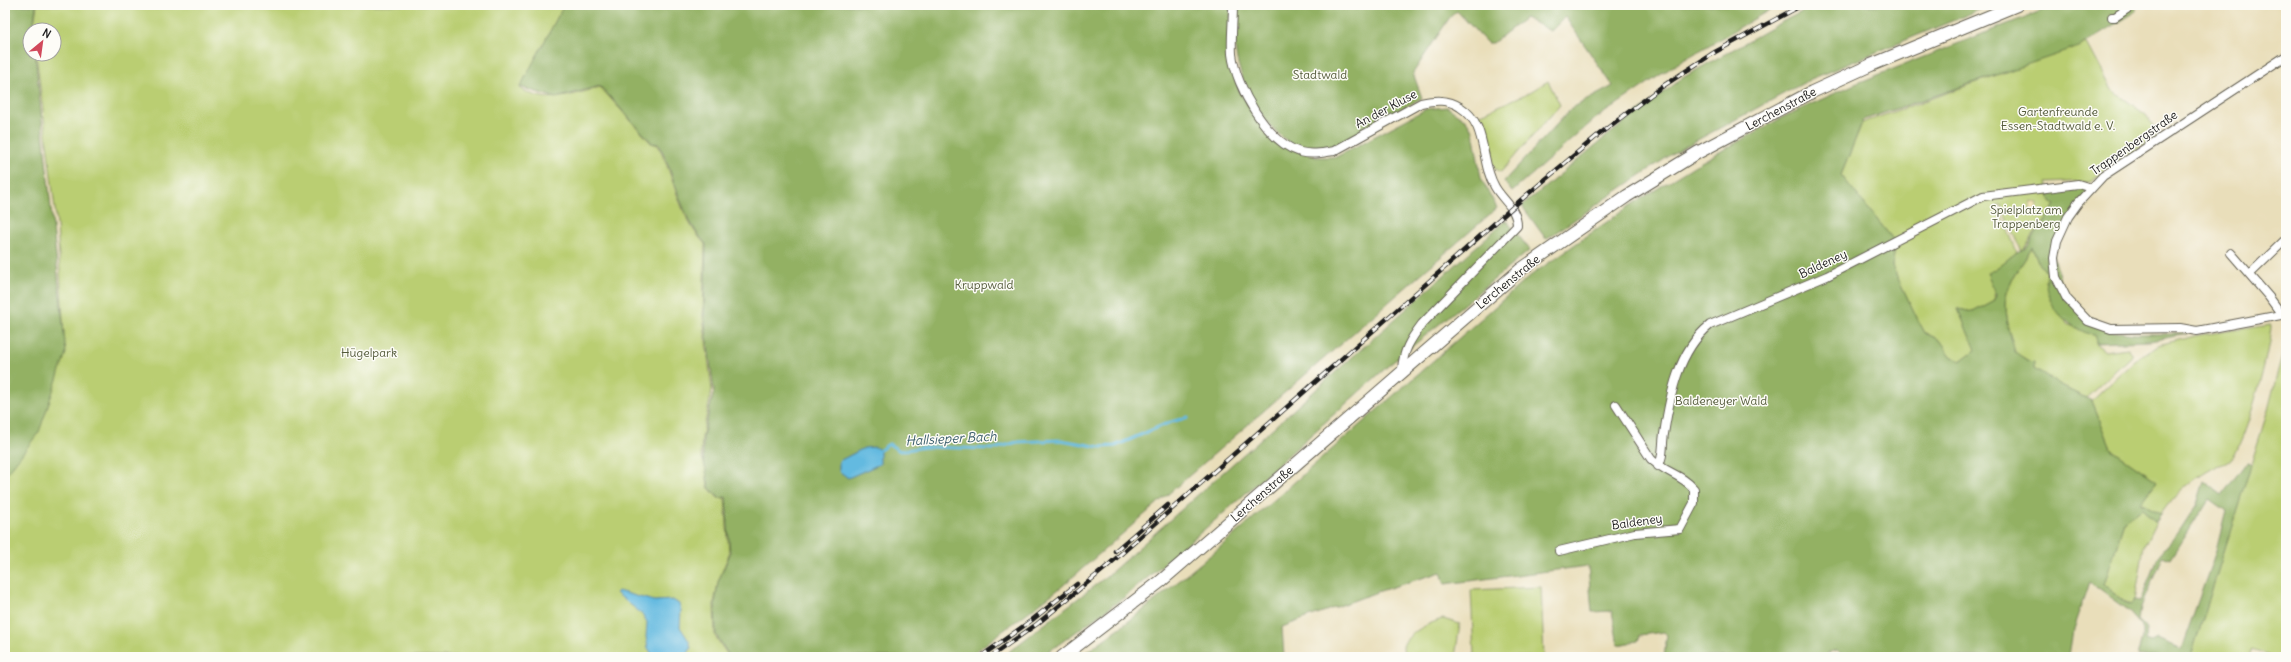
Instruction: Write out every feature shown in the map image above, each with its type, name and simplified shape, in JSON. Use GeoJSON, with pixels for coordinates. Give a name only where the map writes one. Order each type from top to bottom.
{"type":"FeatureCollection","features":[{"type":"Feature","properties":{"kind":"main road","name":"Lerchenstraße"},"geometry":{"type":"LineString","coordinates":[[1062,657],[1161,581],[1402,370],[1520,270],[1627,196],[1697,153],[1812,92],[1858,71],[2017,5]]}},
{"type":"Feature","properties":{"kind":"street","name":"An der Kluse"},"geometry":{"type":"LineString","coordinates":[[1233,5],[1232,54],[1245,92],[1263,124],[1278,139],[1299,152],[1319,154],[1334,151],[1421,103],[1433,100],[1456,104],[1467,111],[1475,121],[1481,134],[1487,168],[1495,187],[1516,213],[1517,226],[1422,324],[1407,346],[1403,356],[1402,370]]}},
{"type":"Feature","properties":{"kind":"street"},"geometry":{"type":"LineString","coordinates":[[2112,17],[2116,17],[2133,5]]}},
{"type":"Feature","properties":{"kind":"street","name":"Trappenbergstraße"},"geometry":{"type":"LineString","coordinates":[[2284,315],[2198,331],[2180,328],[2117,330],[2106,328],[2088,321],[2063,293],[2056,277],[2054,258],[2059,234],[2078,203],[2103,176],[2286,56]]}},
{"type":"Feature","properties":{"kind":"street","name":"Baldeney"},"geometry":{"type":"LineString","coordinates":[[1658,466],[1662,461],[1664,434],[1675,381],[1694,342],[1710,325],[1828,276],[1983,196],[2078,184],[2091,188]]}},
{"type":"Feature","properties":{"kind":"street"},"geometry":{"type":"LineString","coordinates":[[2250,274],[2286,239]]}},
{"type":"Feature","properties":{"kind":"street"},"geometry":{"type":"LineString","coordinates":[[2231,253],[2284,315]]}},
{"type":"Feature","properties":{"kind":"street","name":"Baldeney"},"geometry":{"type":"LineString","coordinates":[[1559,551],[1635,533],[1680,529],[1694,503],[1694,489],[1683,479],[1658,466],[1647,453],[1616,405]]}},
{"type":"Feature","properties":{"kind":"green space"},"geometry":{"type":"Polygon","coordinates":[[[5,5],[36,5],[34,22],[22,22],[22,62],[36,62],[66,353],[39,432],[5,476],[5,5]]]}},
{"type":"Feature","properties":{"kind":"green space","name":"Hügelpark"},"geometry":{"type":"Polygon","coordinates":[[[37,5],[564,5],[520,88],[540,97],[550,98],[569,96],[600,87],[651,143],[658,145],[683,209],[696,233],[705,244],[703,316],[712,390],[702,437],[701,455],[706,469],[708,487],[718,498],[725,498],[729,554],[718,582],[714,604],[715,636],[729,657],[5,657],[5,473],[65,351],[57,225],[37,62],[62,62],[62,22],[34,22],[37,5]]]}},
{"type":"Feature","properties":{"kind":"green space","name":"Kruppwald"},"geometry":{"type":"Polygon","coordinates":[[[564,5],[1231,5],[1230,57],[1240,93],[1279,142],[1316,157],[1336,157],[1426,109],[1447,107],[1466,120],[1473,131],[1481,178],[1497,208],[1059,589],[968,657],[730,657],[716,635],[715,604],[718,582],[730,554],[726,497],[719,498],[709,487],[703,456],[703,437],[714,391],[704,315],[706,244],[690,221],[659,144],[652,143],[600,86],[556,98],[520,87],[564,5]]]}},
{"type":"Feature","properties":{"kind":"green space","name":"Stadtwald"},"geometry":{"type":"Polygon","coordinates":[[[1237,5],[1778,5],[1675,65],[1595,119],[1512,192],[1504,181],[1572,108],[1613,86],[1565,17],[1551,31],[1525,18],[1493,43],[1487,43],[1457,11],[1450,17],[1413,73],[1422,98],[1339,145],[1313,151],[1297,146],[1281,136],[1256,106],[1240,70],[1236,54],[1235,36],[1237,5]]]}},
{"type":"Feature","properties":{"kind":"green space"},"geometry":{"type":"Polygon","coordinates":[[[1815,5],[1991,5],[1811,79],[1675,152],[1546,239],[1522,206],[1603,139],[1684,77],[1815,5]]]}},
{"type":"Feature","properties":{"kind":"green space","name":"Baldeneyer Wald"},"geometry":{"type":"Polygon","coordinates":[[[2056,5],[2134,5],[2137,11],[2079,47],[1863,120],[1841,175],[1896,243],[1892,266],[1925,333],[1940,340],[1951,356],[1960,361],[1975,350],[1958,309],[1973,312],[1995,300],[1996,293],[1987,273],[1994,270],[2017,252],[2026,248],[2056,205],[2052,203],[2047,189],[2078,186],[2088,189],[2053,251],[2064,298],[2108,331],[2136,334],[2187,334],[2150,341],[2095,343],[2095,336],[2074,327],[2065,320],[2052,303],[2046,282],[2046,270],[2039,265],[2032,247],[2013,277],[2008,290],[2005,311],[2008,325],[2015,352],[2028,361],[2034,362],[2034,369],[2061,386],[2092,401],[2112,450],[2157,481],[2140,503],[2161,514],[2156,521],[2142,509],[2124,522],[2104,585],[2126,603],[2130,605],[2135,601],[2140,602],[2157,557],[2178,533],[2197,504],[2204,481],[2222,495],[2246,463],[2251,465],[2191,657],[2137,657],[2142,637],[2142,626],[2130,612],[2089,582],[2073,629],[2069,657],[1845,657],[1837,650],[1826,653],[1826,657],[1664,657],[1667,635],[1664,632],[1640,635],[1638,641],[1618,645],[1612,611],[1592,612],[1588,566],[1445,584],[1441,572],[1377,592],[1282,627],[1284,657],[1080,657],[1141,612],[1218,549],[1530,276],[1631,205],[1694,166],[1783,117],[1855,84],[2056,5]],[[2209,499],[2171,559],[2162,556],[2141,607],[2139,619],[2146,628],[2145,640],[2151,642],[2157,639],[2181,649],[2216,551],[2226,511],[2209,499]]]}},
{"type":"Feature","properties":{"kind":"green space","name":"Gartenfreunde Essen-Stadtwald e. V."},"geometry":{"type":"Polygon","coordinates":[[[2087,43],[2112,90],[2146,115],[2159,135],[2090,181],[2046,183],[2052,202],[2056,205],[2022,251],[2001,205],[1998,206],[2017,252],[1994,270],[1995,300],[1973,312],[1958,309],[1976,350],[1960,361],[1951,356],[1940,340],[1925,333],[1892,266],[1896,243],[1841,175],[1862,123],[2087,43]]]}},
{"type":"Feature","properties":{"kind":"green space"},"geometry":{"type":"Polygon","coordinates":[[[1548,81],[1560,105],[1501,172],[1496,169],[1490,159],[1486,127],[1479,115],[1530,92],[1548,81]]]}},
{"type":"Feature","properties":{"kind":"green space"},"geometry":{"type":"Polygon","coordinates":[[[1506,220],[1530,250],[1388,366],[1227,510],[1126,596],[1041,657],[1002,657],[1107,576],[1506,220]]]}},
{"type":"Feature","properties":{"kind":"green space"},"geometry":{"type":"Polygon","coordinates":[[[2032,247],[2039,265],[2046,270],[2045,282],[2067,324],[2095,336],[2095,343],[2105,351],[2128,348],[2133,354],[2086,398],[2061,386],[2034,369],[2029,361],[2014,352],[2006,318],[2006,297],[2013,277],[2032,247]]]}},
{"type":"Feature","properties":{"kind":"green space"},"geometry":{"type":"Polygon","coordinates":[[[2271,325],[2267,353],[2257,394],[2244,435],[2231,459],[2226,463],[2213,467],[2189,483],[2171,500],[2161,514],[2140,503],[2157,481],[2112,450],[2092,401],[2134,361],[2158,345],[2199,335],[2271,325]]]}},
{"type":"Feature","properties":{"kind":"green space"},"geometry":{"type":"Polygon","coordinates":[[[2286,339],[2286,657],[2275,657],[2252,649],[2249,657],[2191,657],[2268,410],[2286,339]]]}},
{"type":"Feature","properties":{"kind":"green space"},"geometry":{"type":"Polygon","coordinates":[[[2142,509],[2156,521],[2144,546],[2135,601],[2130,605],[2104,585],[2124,522],[2142,509]]]}},
{"type":"Feature","properties":{"kind":"green space"},"geometry":{"type":"Polygon","coordinates":[[[1541,587],[1544,657],[1474,657],[1471,590],[1541,587]]]}},
{"type":"Feature","properties":{"kind":"green space"},"geometry":{"type":"Polygon","coordinates":[[[1443,619],[1460,624],[1455,657],[1404,657],[1403,647],[1409,637],[1426,625],[1443,619]]]}},
{"type":"Feature","properties":{"kind":"sand"},"geometry":{"type":"Polygon","coordinates":[[[2032,201],[2039,203],[2035,215],[2029,213],[2032,201]]]}},
{"type":"Feature","properties":{"kind":"water"},"geometry":{"type":"Polygon","coordinates":[[[875,447],[880,450],[880,464],[848,478],[839,471],[839,461],[864,448],[875,447]]]}},
{"type":"Feature","properties":{"kind":"water"},"geometry":{"type":"Polygon","coordinates":[[[618,591],[654,601],[673,600],[679,604],[681,610],[680,627],[689,641],[691,648],[686,657],[653,656],[648,648],[646,637],[647,622],[642,614],[616,593],[618,591]]]}},
{"type":"Feature","properties":{"kind":"waterway","name":"Hallsieper Bach"},"geometry":{"type":"LineString","coordinates":[[880,450],[889,444],[900,451],[925,447],[994,449],[1017,442],[1061,440],[1100,447],[1115,446],[1168,423],[1188,417]]}},
{"type":"Feature","properties":{"kind":"railway"},"geometry":{"type":"LineString","coordinates":[[990,657],[1037,624],[1104,569],[1522,199],[1597,136],[1660,88],[1715,52],[1802,5]]}},
{"type":"Feature","properties":{"kind":"railway"},"geometry":{"type":"LineString","coordinates":[[1115,551],[1168,505]]}},
{"type":"Feature","properties":{"kind":"railway"},"geometry":{"type":"LineString","coordinates":[[980,657],[1032,620],[1077,584]]}},
{"type":"Feature","properties":{"kind":"park label","name":"Spielplatz am Trappenberg"},"geometry":{"type":"Point","coordinates":[2026,217]}}]}
